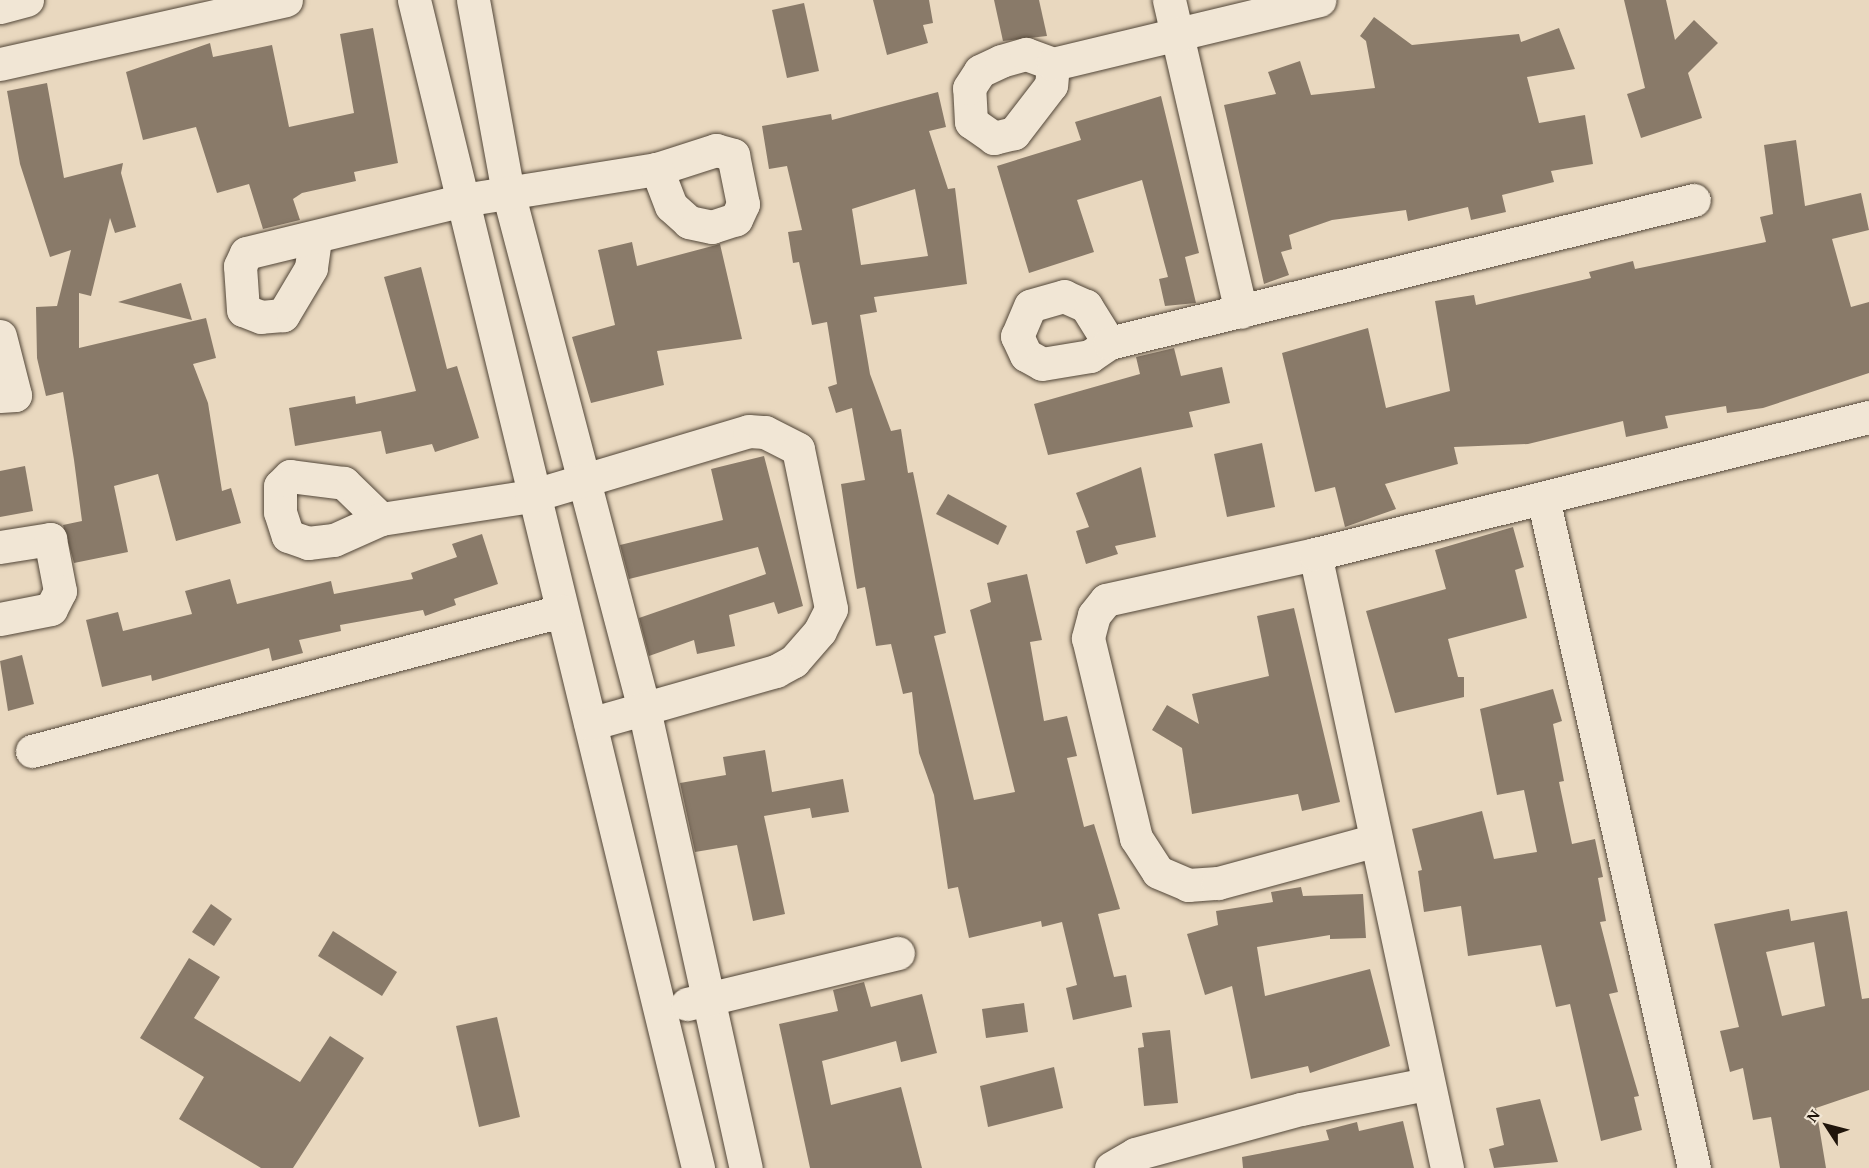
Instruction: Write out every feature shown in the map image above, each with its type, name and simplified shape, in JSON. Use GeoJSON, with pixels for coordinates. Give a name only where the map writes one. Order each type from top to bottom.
{"type":"FeatureCollection","features":[{"type":"Feature","properties":{"kind":"street"},"geometry":{"type":"LineString","coordinates":[[0,7],[27,0]]}},
{"type":"Feature","properties":{"kind":"street"},"geometry":{"type":"LineString","coordinates":[[0,64],[286,0]]}},
{"type":"Feature","properties":{"kind":"street"},"geometry":{"type":"LineString","coordinates":[[414,0],[531,496],[662,1010],[698,1168]]}},
{"type":"Feature","properties":{"kind":"street"},"geometry":{"type":"LineString","coordinates":[[473,0],[508,192],[580,479],[644,709],[746,1168]]}},
{"type":"Feature","properties":{"kind":"street"},"geometry":{"type":"LineString","coordinates":[[1169,0],[1241,312]]}},
{"type":"Feature","properties":{"kind":"street"},"geometry":{"type":"LineString","coordinates":[[1053,63],[1319,0]]}},
{"type":"Feature","properties":{"kind":"street"},"geometry":{"type":"LineString","coordinates":[[315,239],[463,200],[657,169]]}},
{"type":"Feature","properties":{"kind":"street"},"geometry":{"type":"LineString","coordinates":[[1109,343],[1694,200]]}},
{"type":"Feature","properties":{"kind":"street"},"geometry":{"type":"LineString","coordinates":[[0,336],[15,395],[0,396]]}},
{"type":"Feature","properties":{"kind":"street"},"geometry":{"type":"LineString","coordinates":[[1373,841],[1218,883],[1188,885],[1158,872],[1136,838],[1088,638],[1094,615],[1106,600],[1315,554],[1869,417]]}},
{"type":"Feature","properties":{"kind":"street"},"geometry":{"type":"LineString","coordinates":[[381,519],[531,496],[580,479],[749,431],[765,432],[798,449],[831,609],[820,631],[794,661],[776,671],[590,724]]}},
{"type":"Feature","properties":{"kind":"street"},"geometry":{"type":"LineString","coordinates":[[1543,498],[1694,1168]]}},
{"type":"Feature","properties":{"kind":"street"},"geometry":{"type":"LineString","coordinates":[[0,547],[50,539],[60,591],[51,609],[0,619]]}},
{"type":"Feature","properties":{"kind":"street"},"geometry":{"type":"LineString","coordinates":[[1315,554],[1373,841],[1426,1084],[1447,1168]]}},
{"type":"Feature","properties":{"kind":"street"},"geometry":{"type":"LineString","coordinates":[[32,751],[561,611]]}},
{"type":"Feature","properties":{"kind":"street"},"geometry":{"type":"LineString","coordinates":[[662,1010],[898,953]]}},
{"type":"Feature","properties":{"kind":"street"},"geometry":{"type":"LineString","coordinates":[[1111,1168],[1135,1154],[1300,1108],[1426,1084]]}},
{"type":"Feature","properties":{"kind":"building"},"geometry":{"type":"Polygon","coordinates":[[[873,0],[929,0],[933,23],[923,25],[928,43],[887,55],[873,0]]]}},
{"type":"Feature","properties":{"kind":"building"},"geometry":{"type":"Polygon","coordinates":[[[994,0],[1039,0],[1047,36],[1003,41],[994,0]]]}},
{"type":"Feature","properties":{"kind":"building"},"geometry":{"type":"Polygon","coordinates":[[[1624,0],[1666,0],[1675,40],[1694,20],[1718,43],[1688,73],[1702,118],[1641,138],[1627,94],[1645,88],[1624,0]]]}},
{"type":"Feature","properties":{"kind":"building"},"geometry":{"type":"Polygon","coordinates":[[[804,3],[819,71],[787,78],[772,10],[804,3]]]}},
{"type":"Feature","properties":{"kind":"building"},"geometry":{"type":"Polygon","coordinates":[[[1374,17],[1412,45],[1519,34],[1521,42],[1559,28],[1575,69],[1527,77],[1539,123],[1585,115],[1593,164],[1551,171],[1554,182],[1502,195],[1506,212],[1471,220],[1468,207],[1408,221],[1406,210],[1332,220],[1289,235],[1292,249],[1281,252],[1289,275],[1264,284],[1224,105],[1276,94],[1268,72],[1300,61],[1311,95],[1375,88],[1366,41],[1360,36],[1374,17]]]}},
{"type":"Feature","properties":{"kind":"building"},"geometry":{"type":"Polygon","coordinates":[[[373,28],[398,163],[354,172],[356,181],[302,193],[293,199],[300,220],[263,229],[249,184],[217,193],[196,127],[143,140],[126,72],[210,43],[213,57],[272,45],[289,127],[354,113],[340,34],[373,28]]]}},
{"type":"Feature","properties":{"kind":"building"},"geometry":{"type":"Polygon","coordinates":[[[47,83],[64,178],[123,163],[121,173],[136,227],[115,233],[110,218],[91,296],[79,293],[79,348],[206,318],[216,358],[193,364],[208,403],[222,491],[231,488],[241,523],[176,541],[158,474],[114,486],[128,552],[74,563],[63,525],[82,521],[74,460],[63,392],[46,396],[37,358],[36,307],[57,306],[71,250],[50,257],[20,164],[7,91],[47,83]]]}},
{"type":"Feature","properties":{"kind":"building"},"geometry":{"type":"Polygon","coordinates":[[[938,92],[946,127],[929,131],[948,189],[955,188],[967,284],[874,297],[877,312],[860,315],[870,374],[891,431],[901,429],[908,473],[913,472],[946,633],[934,636],[974,800],[1015,792],[970,610],[991,602],[987,583],[1027,574],[1042,640],[1030,642],[1044,721],[1067,716],[1077,756],[1067,758],[1084,827],[1094,824],[1120,909],[1098,914],[1114,977],[1126,975],[1132,1007],[1073,1020],[1066,988],[1077,985],[1062,922],[1042,927],[1041,921],[969,938],[958,887],[948,889],[934,795],[919,753],[912,692],[903,694],[891,644],[876,646],[865,587],[857,589],[841,484],[865,480],[852,408],[836,413],[828,387],[837,384],[827,322],[812,325],[799,262],[793,263],[788,232],[802,230],[787,166],[769,169],[762,126],[831,114],[832,120],[938,92]],[[915,189],[852,209],[861,265],[928,256],[915,189]]]}},
{"type":"Feature","properties":{"kind":"building"},"geometry":{"type":"Polygon","coordinates":[[[1161,96],[1199,253],[1185,257],[1196,303],[1165,306],[1159,279],[1168,277],[1142,180],[1077,200],[1094,252],[1029,273],[997,166],[1081,140],[1075,122],[1161,96]]]}},
{"type":"Feature","properties":{"kind":"building"},"geometry":{"type":"Polygon","coordinates":[[[1796,140],[1805,206],[1861,193],[1869,230],[1832,239],[1851,307],[1869,302],[1869,373],[1763,408],[1727,413],[1726,406],[1665,416],[1668,428],[1626,437],[1623,421],[1528,444],[1454,447],[1458,464],[1385,484],[1396,509],[1345,527],[1335,487],[1315,492],[1282,353],[1368,328],[1386,408],[1450,391],[1435,301],[1474,295],[1476,305],[1591,278],[1589,272],[1633,261],[1635,269],[1766,242],[1760,217],[1773,214],[1764,145],[1796,140]]]}},
{"type":"Feature","properties":{"kind":"building"},"geometry":{"type":"Polygon","coordinates":[[[632,242],[637,266],[720,244],[742,339],[657,351],[664,385],[591,403],[572,337],[615,325],[598,250],[632,242]]]}},
{"type":"Feature","properties":{"kind":"building"},"geometry":{"type":"Polygon","coordinates":[[[421,267],[447,369],[457,366],[479,438],[435,452],[432,444],[386,454],[381,431],[295,446],[289,408],[355,396],[356,404],[416,391],[384,277],[421,267]]]}},
{"type":"Feature","properties":{"kind":"building"},"geometry":{"type":"Polygon","coordinates":[[[181,283],[192,320],[118,302],[181,283]]]}},
{"type":"Feature","properties":{"kind":"building"},"geometry":{"type":"Polygon","coordinates":[[[1174,348],[1181,376],[1222,367],[1230,403],[1189,412],[1193,427],[1048,455],[1034,404],[1140,374],[1136,357],[1174,348]]]}},
{"type":"Feature","properties":{"kind":"building"},"geometry":{"type":"Polygon","coordinates":[[[1262,443],[1275,507],[1227,517],[1214,454],[1262,443]]]}},
{"type":"Feature","properties":{"kind":"building"},"geometry":{"type":"Polygon","coordinates":[[[764,456],[803,606],[778,614],[774,602],[729,615],[735,646],[697,654],[694,640],[649,656],[639,618],[766,574],[758,547],[629,579],[620,545],[723,520],[711,469],[764,456]]]}},
{"type":"Feature","properties":{"kind":"building"},"geometry":{"type":"Polygon","coordinates":[[[25,466],[33,511],[0,517],[0,471],[25,466]]]}},
{"type":"Feature","properties":{"kind":"building"},"geometry":{"type":"Polygon","coordinates":[[[1141,467],[1156,537],[1115,546],[1118,554],[1086,564],[1076,531],[1089,527],[1076,493],[1141,467]]]}},
{"type":"Feature","properties":{"kind":"building"},"geometry":{"type":"Polygon","coordinates":[[[948,494],[1007,526],[998,545],[936,514],[948,494]]]}},
{"type":"Feature","properties":{"kind":"building"},"geometry":{"type":"Polygon","coordinates":[[[1513,527],[1524,567],[1515,570],[1527,618],[1448,639],[1458,677],[1464,677],[1464,697],[1395,713],[1366,611],[1446,589],[1435,550],[1513,527]]]}},
{"type":"Feature","properties":{"kind":"building"},"geometry":{"type":"Polygon","coordinates":[[[482,534],[498,584],[454,599],[456,605],[425,616],[423,610],[340,625],[341,631],[299,640],[303,653],[272,661],[269,648],[152,681],[151,675],[102,687],[86,620],[118,612],[123,631],[192,614],[185,591],[230,579],[237,604],[331,581],[334,594],[413,579],[411,573],[457,557],[452,544],[482,534]]]}},
{"type":"Feature","properties":{"kind":"building"},"geometry":{"type":"Polygon","coordinates":[[[1294,608],[1340,802],[1302,811],[1298,794],[1192,814],[1182,748],[1152,730],[1167,705],[1199,724],[1192,694],[1269,676],[1257,616],[1294,608]]]}},
{"type":"Feature","properties":{"kind":"building"},"geometry":{"type":"Polygon","coordinates":[[[22,655],[34,704],[8,711],[0,661],[22,655]]]}},
{"type":"Feature","properties":{"kind":"building"},"geometry":{"type":"Polygon","coordinates":[[[1553,689],[1562,721],[1553,724],[1564,781],[1559,782],[1572,844],[1595,839],[1603,877],[1598,878],[1606,921],[1600,922],[1618,992],[1609,994],[1639,1096],[1634,1097],[1642,1130],[1601,1141],[1570,1004],[1556,1007],[1541,945],[1468,956],[1461,906],[1424,912],[1418,871],[1422,870],[1412,829],[1482,811],[1494,859],[1537,852],[1524,790],[1497,795],[1480,709],[1553,689]]]}},
{"type":"Feature","properties":{"kind":"building"},"geometry":{"type":"Polygon","coordinates":[[[765,750],[772,792],[843,779],[849,812],[812,818],[810,808],[764,816],[785,914],[753,921],[737,845],[695,852],[680,783],[726,775],[723,757],[765,750]]]}},
{"type":"Feature","properties":{"kind":"building"},"geometry":{"type":"Polygon","coordinates":[[[1301,887],[1303,896],[1363,894],[1366,938],[1330,939],[1330,935],[1257,947],[1265,996],[1370,969],[1390,1046],[1310,1073],[1308,1066],[1251,1079],[1232,986],[1205,995],[1187,934],[1218,925],[1216,911],[1273,902],[1271,892],[1301,887]]]}},
{"type":"Feature","properties":{"kind":"building"},"geometry":{"type":"Polygon","coordinates":[[[211,904],[232,919],[214,946],[192,932],[211,904]]]}},
{"type":"Feature","properties":{"kind":"building"},"geometry":{"type":"Polygon","coordinates":[[[1789,909],[1791,921],[1847,911],[1862,999],[1869,998],[1869,1090],[1816,1108],[1826,1168],[1780,1168],[1771,1117],[1753,1120],[1743,1068],[1730,1072],[1720,1031],[1739,1027],[1714,924],[1789,909]],[[1814,942],[1766,952],[1782,1016],[1825,1006],[1814,942]]]}},
{"type":"Feature","properties":{"kind":"building"},"geometry":{"type":"Polygon","coordinates":[[[333,931],[397,972],[382,996],[318,956],[333,931]]]}},
{"type":"Feature","properties":{"kind":"building"},"geometry":{"type":"Polygon","coordinates":[[[189,958],[220,977],[194,1018],[300,1082],[330,1036],[364,1058],[293,1168],[261,1168],[179,1119],[204,1077],[140,1038],[189,958]]]}},
{"type":"Feature","properties":{"kind":"building"},"geometry":{"type":"Polygon","coordinates":[[[864,982],[871,1007],[922,994],[937,1053],[901,1062],[896,1041],[822,1061],[831,1105],[901,1087],[922,1168],[810,1168],[779,1024],[838,1011],[833,990],[864,982]]]}},
{"type":"Feature","properties":{"kind":"building"},"geometry":{"type":"Polygon","coordinates":[[[1024,1003],[1028,1032],[986,1038],[982,1009],[1024,1003]]]}},
{"type":"Feature","properties":{"kind":"building"},"geometry":{"type":"Polygon","coordinates":[[[497,1017],[520,1117],[479,1127],[456,1026],[497,1017]]]}},
{"type":"Feature","properties":{"kind":"building"},"geometry":{"type":"Polygon","coordinates":[[[1170,1030],[1178,1103],[1144,1106],[1138,1048],[1144,1047],[1142,1033],[1170,1030]]]}},
{"type":"Feature","properties":{"kind":"building"},"geometry":{"type":"Polygon","coordinates":[[[1054,1067],[1063,1108],[988,1127],[980,1086],[1054,1067]]]}},
{"type":"Feature","properties":{"kind":"building"},"geometry":{"type":"Polygon","coordinates":[[[1540,1099],[1558,1162],[1494,1168],[1489,1149],[1504,1145],[1496,1108],[1540,1099]]]}},
{"type":"Feature","properties":{"kind":"building"},"geometry":{"type":"Polygon","coordinates":[[[1403,1121],[1414,1168],[1243,1168],[1242,1157],[1329,1140],[1326,1130],[1357,1122],[1359,1131],[1403,1121]]]}}]}
